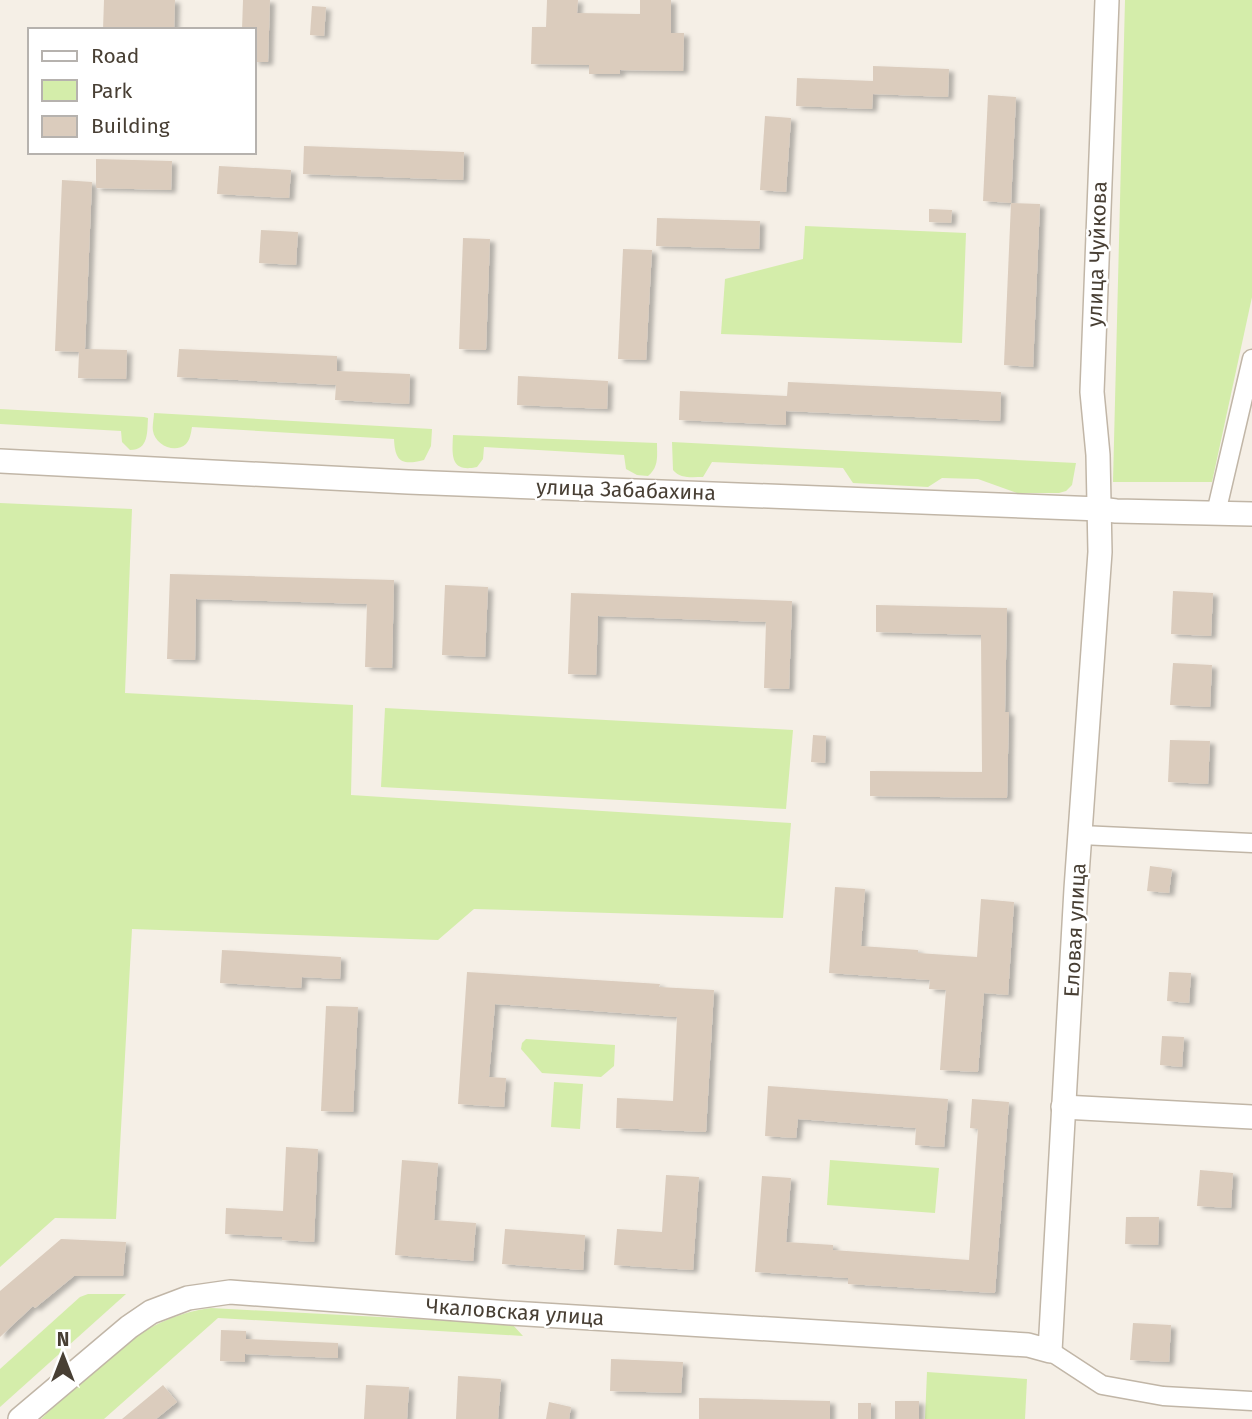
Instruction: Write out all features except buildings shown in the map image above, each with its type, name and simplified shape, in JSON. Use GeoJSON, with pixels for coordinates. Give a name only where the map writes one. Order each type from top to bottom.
{"type":"FeatureCollection","features":[{"type":"Feature","properties":{"kind":"street","name":"улица Чуйкова"},"geometry":{"type":"LineString","coordinates":[[1100,509],[1092,392],[1107,0]]}},
{"type":"Feature","properties":{"kind":"street"},"geometry":{"type":"LineString","coordinates":[[1216,513],[1252,359]]}},
{"type":"Feature","properties":{"kind":"street","name":"улица Забабахина"},"geometry":{"type":"LineString","coordinates":[[0,461],[408,482],[1116,511],[1252,514]]}},
{"type":"Feature","properties":{"kind":"street","name":"Еловая улица"},"geometry":{"type":"LineString","coordinates":[[1050,1351],[1063,1107],[1100,552],[1100,509]]}},
{"type":"Feature","properties":{"kind":"street"},"geometry":{"type":"LineString","coordinates":[[1081,835],[1252,843]]}},
{"type":"Feature","properties":{"kind":"street"},"geometry":{"type":"LineString","coordinates":[[1063,1107],[1252,1117]]}},
{"type":"Feature","properties":{"kind":"street","name":"Чкаловская улица"},"geometry":{"type":"LineString","coordinates":[[20,1419],[151,1311],[188,1298],[230,1292],[511,1313],[1028,1345],[1050,1351]]}},
{"type":"Feature","properties":{"kind":"street"},"geometry":{"type":"LineString","coordinates":[[1050,1351],[1102,1385],[1163,1396],[1252,1401]]}},
{"type":"Feature","properties":{"kind":"green space"},"geometry":{"type":"Polygon","coordinates":[[[1125,0],[1252,0],[1252,297],[1212,482],[1113,482],[1125,0]]]}},
{"type":"Feature","properties":{"kind":"green space"},"geometry":{"type":"Polygon","coordinates":[[[805,226],[966,233],[962,343],[721,334],[725,279],[803,259],[805,226]]]}},
{"type":"Feature","properties":{"kind":"green space"},"geometry":{"type":"Polygon","coordinates":[[[0,409],[144,417],[148,418],[147,434],[141,447],[130,450],[122,442],[121,431],[0,424],[0,409]]]}},
{"type":"Feature","properties":{"kind":"green space"},"geometry":{"type":"Polygon","coordinates":[[[154,413],[432,429],[431,446],[424,460],[405,462],[398,457],[394,439],[192,427],[186,444],[171,448],[161,444],[155,436],[154,413]]]}},
{"type":"Feature","properties":{"kind":"green space"},"geometry":{"type":"Polygon","coordinates":[[[453,435],[657,443],[657,461],[648,476],[637,475],[626,469],[624,455],[484,447],[483,459],[477,467],[468,468],[457,465],[454,461],[453,435]]]}},
{"type":"Feature","properties":{"kind":"green space"},"geometry":{"type":"Polygon","coordinates":[[[672,442],[1076,463],[1072,485],[1059,493],[1017,493],[978,479],[942,478],[928,487],[853,483],[843,468],[712,462],[703,477],[691,477],[679,475],[673,470],[672,442]]]}},
{"type":"Feature","properties":{"kind":"green space"},"geometry":{"type":"Polygon","coordinates":[[[0,503],[132,509],[125,693],[353,705],[351,795],[791,823],[783,918],[474,909],[438,940],[132,929],[116,1219],[55,1218],[0,1267],[0,503]]]}},
{"type":"Feature","properties":{"kind":"green space"},"geometry":{"type":"Polygon","coordinates":[[[385,708],[793,730],[786,809],[381,787],[385,708]]]}},
{"type":"Feature","properties":{"kind":"green space"},"geometry":{"type":"Polygon","coordinates":[[[526,1039],[615,1045],[614,1066],[601,1077],[542,1073],[521,1049],[526,1039]]]}},
{"type":"Feature","properties":{"kind":"green space"},"geometry":{"type":"Polygon","coordinates":[[[554,1082],[583,1084],[580,1129],[551,1127],[554,1082]]]}},
{"type":"Feature","properties":{"kind":"green space"},"geometry":{"type":"Polygon","coordinates":[[[830,1160],[939,1168],[935,1213],[827,1205],[830,1160]]]}},
{"type":"Feature","properties":{"kind":"green space"},"geometry":{"type":"Polygon","coordinates":[[[88,1294],[126,1294],[0,1407],[0,1369],[80,1297],[88,1294]]]}},
{"type":"Feature","properties":{"kind":"green space"},"geometry":{"type":"Polygon","coordinates":[[[211,1308],[512,1324],[523,1336],[218,1318],[104,1419],[41,1419],[98,1366],[139,1335],[185,1313],[211,1308]]]}},
{"type":"Feature","properties":{"kind":"green space"},"geometry":{"type":"Polygon","coordinates":[[[927,1372],[1027,1379],[1025,1419],[925,1419],[927,1372]]]}}]}
